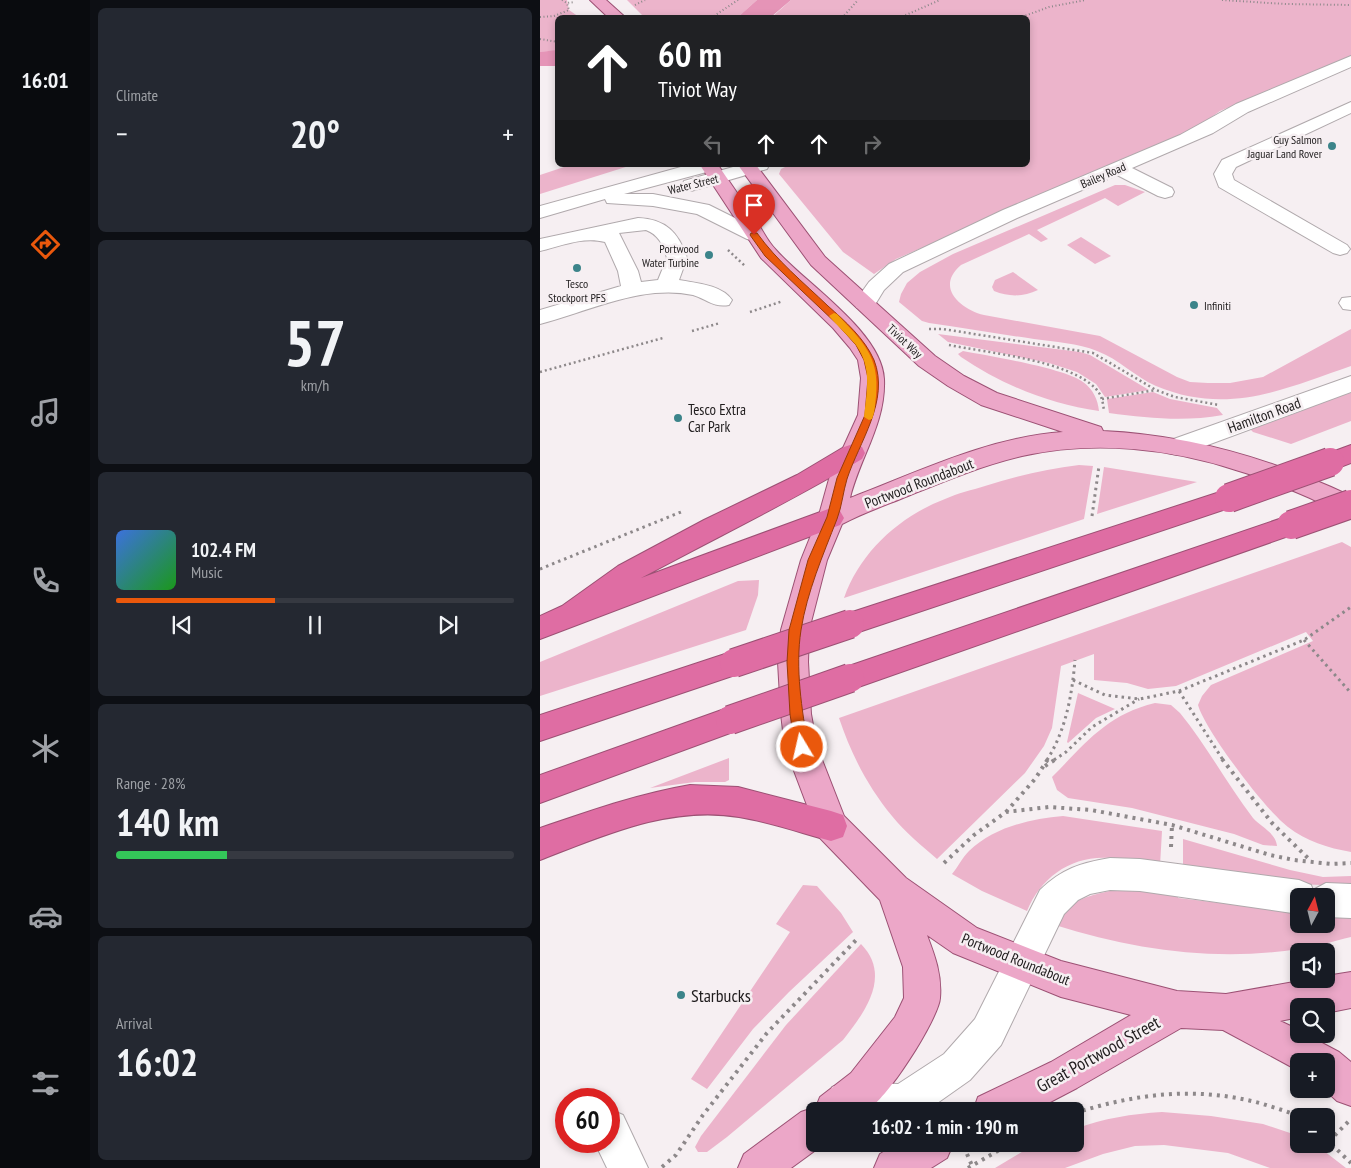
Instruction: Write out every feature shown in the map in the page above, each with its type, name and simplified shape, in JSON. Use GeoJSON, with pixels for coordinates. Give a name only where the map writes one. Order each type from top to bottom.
{"type":"FeatureCollection","features":[{"type":"Feature","properties":{"kind":"highway"},"geometry":{"type":"LineString","coordinates":[[572,614],[628,573],[712,527],[806,481],[858,443]]}},
{"type":"Feature","properties":{"kind":"highway"},"geometry":{"type":"LineString","coordinates":[[540,728],[1229,498],[1341,458]]}},
{"type":"Feature","properties":{"kind":"highway"},"geometry":{"type":"LineString","coordinates":[[540,789],[850,678],[1291,525],[1351,506]]}},
{"type":"Feature","properties":{"kind":"highway"},"geometry":{"type":"LineString","coordinates":[[540,628],[572,614],[713,564],[832,518]]}},
{"type":"Feature","properties":{"kind":"highway"},"geometry":{"type":"LineString","coordinates":[[540,844],[614,817],[653,806],[690,800],[738,802],[831,826]]}},
{"type":"Feature","properties":{"kind":"main road"},"geometry":{"type":"LineString","coordinates":[[597,0],[616,15]]}},
{"type":"Feature","properties":{"kind":"main road","name":"Tiviot Way"},"geometry":{"type":"LineString","coordinates":[[753,167],[798,236],[818,261],[927,361],[956,381],[989,399],[1061,424],[1118,439]]}},
{"type":"Feature","properties":{"kind":"main road"},"geometry":{"type":"LineString","coordinates":[[712,168],[768,254],[842,323],[869,360],[873,378],[870,415],[842,478],[832,518]]}},
{"type":"Feature","properties":{"kind":"main road","name":"Portwood Roundabout"},"geometry":{"type":"LineString","coordinates":[[1351,506],[1262,468],[1211,454],[1118,439],[1060,441],[998,454],[948,470],[832,518],[812,568],[795,630],[793,662],[796,714],[802,747],[831,826],[894,890],[965,941],[1061,978],[1177,1009],[1226,1012],[1351,990]]}},
{"type":"Feature","properties":{"kind":"main road"},"geometry":{"type":"LineString","coordinates":[[845,1102],[865,1087],[908,1030],[922,1000],[921,967],[894,890]]}},
{"type":"Feature","properties":{"kind":"main road","name":"Great Portwood Street"},"geometry":{"type":"LineString","coordinates":[[1010,1102],[1064,1075],[1177,1009]]}},
{"type":"Feature","properties":{"kind":"main road"},"geometry":{"type":"LineString","coordinates":[[1226,1012],[1303,1053]]}},
{"type":"Feature","properties":{"kind":"main road"},"geometry":{"type":"LineString","coordinates":[[1335,1073],[1351,1086]]}},
{"type":"Feature","properties":{"kind":"main road"},"geometry":{"type":"LineString","coordinates":[[758,1168],[806,1133]]}},
{"type":"Feature","properties":{"kind":"main road"},"geometry":{"type":"LineString","coordinates":[[894,1168],[920,1152]]}},
{"type":"Feature","properties":{"kind":"street","name":"Bailey Road"},"geometry":{"type":"LineString","coordinates":[[865,303],[876,286],[896,268],[1010,214],[1119,169],[1207,129],[1242,108],[1351,61]]}},
{"type":"Feature","properties":{"kind":"street"},"geometry":{"type":"LineString","coordinates":[[1340,249],[1226,183],[1223,174],[1228,164],[1351,107]]}},
{"type":"Feature","properties":{"kind":"street","name":"Water Street"},"geometry":{"type":"LineString","coordinates":[[621,194],[656,167]]}},
{"type":"Feature","properties":{"kind":"street","name":"Water Street"},"geometry":{"type":"LineString","coordinates":[[540,212],[590,199],[621,194],[712,168],[732,167]]}},
{"type":"Feature","properties":{"kind":"street"},"geometry":{"type":"LineString","coordinates":[[1119,169],[1165,192]]}},
{"type":"Feature","properties":{"kind":"street","name":"Water Street"},"geometry":{"type":"LineString","coordinates":[[621,194],[702,208],[754,235]]}},
{"type":"Feature","properties":{"kind":"street"},"geometry":{"type":"LineString","coordinates":[[540,245],[585,233],[601,233],[620,226],[638,223],[656,226],[669,238],[677,258],[667,285]]}},
{"type":"Feature","properties":{"kind":"street"},"geometry":{"type":"LineString","coordinates":[[601,233],[613,238],[628,271],[633,290]]}},
{"type":"Feature","properties":{"kind":"street"},"geometry":{"type":"LineString","coordinates":[[540,317],[633,290],[667,285],[694,288],[721,300]]}},
{"type":"Feature","properties":{"kind":"street","name":"Hamilton Road"},"geometry":{"type":"LineString","coordinates":[[1177,448],[1351,384]]}},
{"type":"Feature","properties":{"kind":"street"},"geometry":{"type":"LineString","coordinates":[[906,1102],[956,1068],[988,1032],[1052,902],[1066,888],[1087,878],[1110,874],[1140,875],[1290,896]]}},
{"type":"Feature","properties":{"kind":"street"},"geometry":{"type":"LineString","coordinates":[[1335,900],[1351,901]]}},
{"type":"Feature","properties":{"kind":"street"},"geometry":{"type":"LineString","coordinates":[[620,1152],[628,1168]]}},
{"type":"Feature","properties":{"kind":"path"},"geometry":{"type":"LineString","coordinates":[[556,15],[569,10],[567,3],[562,0]]}},
{"type":"Feature","properties":{"kind":"path"},"geometry":{"type":"LineString","coordinates":[[716,15],[738,0]]}},
{"type":"Feature","properties":{"kind":"path"},"geometry":{"type":"LineString","coordinates":[[845,15],[858,0]]}},
{"type":"Feature","properties":{"kind":"path"},"geometry":{"type":"LineString","coordinates":[[906,15],[940,0]]}},
{"type":"Feature","properties":{"kind":"path"},"geometry":{"type":"LineString","coordinates":[[1027,15],[1049,7],[1086,0]]}},
{"type":"Feature","properties":{"kind":"path"},"geometry":{"type":"LineString","coordinates":[[1222,0],[1285,4],[1351,5]]}},
{"type":"Feature","properties":{"kind":"path"},"geometry":{"type":"LineString","coordinates":[[540,17],[555,16]]}},
{"type":"Feature","properties":{"kind":"path"},"geometry":{"type":"LineString","coordinates":[[540,39],[555,42]]}},
{"type":"Feature","properties":{"kind":"path"},"geometry":{"type":"LineString","coordinates":[[726,247],[752,272]]}},
{"type":"Feature","properties":{"kind":"path"},"geometry":{"type":"LineString","coordinates":[[778,295],[790,306]]}},
{"type":"Feature","properties":{"kind":"path"},"geometry":{"type":"LineString","coordinates":[[750,312],[784,300]]}},
{"type":"Feature","properties":{"kind":"path"},"geometry":{"type":"LineString","coordinates":[[692,330],[721,323]]}},
{"type":"Feature","properties":{"kind":"path"},"geometry":{"type":"LineString","coordinates":[[921,329],[943,329],[1086,351],[1156,390],[1175,397],[1221,406],[1240,424]]}},
{"type":"Feature","properties":{"kind":"path"},"geometry":{"type":"LineString","coordinates":[[540,372],[663,338]]}},
{"type":"Feature","properties":{"kind":"path"},"geometry":{"type":"LineString","coordinates":[[947,345],[1051,366],[1073,374],[1086,380],[1097,390],[1102,399],[1104,412]]}},
{"type":"Feature","properties":{"kind":"path"},"geometry":{"type":"LineString","coordinates":[[1102,399],[1156,390]]}},
{"type":"Feature","properties":{"kind":"path"},"geometry":{"type":"LineString","coordinates":[[1092,516],[1099,466]]}},
{"type":"Feature","properties":{"kind":"path"},"geometry":{"type":"LineString","coordinates":[[540,569],[682,511]]}},
{"type":"Feature","properties":{"kind":"path"},"geometry":{"type":"LineString","coordinates":[[1074,680],[1105,695],[1140,699],[1180,691],[1304,640],[1351,607]]}},
{"type":"Feature","properties":{"kind":"path"},"geometry":{"type":"LineString","coordinates":[[1304,640],[1351,693]]}},
{"type":"Feature","properties":{"kind":"path"},"geometry":{"type":"LineString","coordinates":[[944,863],[974,835],[1006,812],[1043,768],[1060,737],[1070,703],[1074,680],[1074,660]]}},
{"type":"Feature","properties":{"kind":"path"},"geometry":{"type":"LineString","coordinates":[[1180,691],[1234,776],[1272,823],[1312,862]]}},
{"type":"Feature","properties":{"kind":"path"},"geometry":{"type":"LineString","coordinates":[[1043,768],[1066,752],[1092,728],[1140,699]]}},
{"type":"Feature","properties":{"kind":"path"},"geometry":{"type":"LineString","coordinates":[[1006,812],[1049,807],[1091,810],[1172,826],[1270,855],[1331,864],[1351,863]]}},
{"type":"Feature","properties":{"kind":"path"},"geometry":{"type":"LineString","coordinates":[[661,1168],[676,1155],[703,1115],[767,1033],[857,939]]}},
{"type":"Feature","properties":{"kind":"path"},"geometry":{"type":"LineString","coordinates":[[1084,1110],[1160,1094],[1219,1094],[1290,1113]]}},
{"type":"Feature","properties":{"kind":"path"},"geometry":{"type":"LineString","coordinates":[[1335,1133],[1351,1119]]}},
{"type":"Feature","properties":{"kind":"path"},"geometry":{"type":"LineString","coordinates":[[1335,1148],[1351,1163]]}},
{"type":"Feature","properties":{"kind":"path"},"geometry":{"type":"LineString","coordinates":[[968,1168],[996,1152]]}},
{"type":"Feature","properties":{"kind":"shaded area"},"geometry":{"type":"Polygon","coordinates":[[[540,0],[567,0],[569,10],[576,15],[555,15],[555,51],[540,52],[540,0]]]}},
{"type":"Feature","properties":{"kind":"shaded area"},"geometry":{"type":"Polygon","coordinates":[[[627,0],[757,0],[740,15],[642,15],[627,0]]]}},
{"type":"Feature","properties":{"kind":"shaded area"},"geometry":{"type":"Polygon","coordinates":[[[757,0],[791,0],[773,15],[740,15],[757,0]]]}},
{"type":"Feature","properties":{"kind":"shaded area"},"geometry":{"type":"Polygon","coordinates":[[[791,0],[1351,0],[1351,56],[1220,111],[1195,129],[896,259],[874,274],[843,252],[779,174],[781,169],[785,167],[1030,167],[1030,15],[774,15],[791,0]]]}},
{"type":"Feature","properties":{"kind":"shaded area"},"geometry":{"type":"Polygon","coordinates":[[[555,50],[555,66],[540,66],[540,52],[555,50]]]}},
{"type":"Feature","properties":{"kind":"shaded area"},"geometry":{"type":"Polygon","coordinates":[[[564,167],[626,167],[540,194],[540,175],[564,167]]]}},
{"type":"Feature","properties":{"kind":"shaded area"},"geometry":{"type":"Polygon","coordinates":[[[1115,185],[1125,185],[1145,192],[1118,206],[1105,198],[1037,230],[1048,239],[1041,242],[1029,234],[961,265],[950,281],[954,296],[967,308],[984,315],[1100,336],[1190,382],[1230,383],[1263,377],[1351,329],[1351,366],[1302,383],[1255,396],[1232,399],[1207,399],[1182,395],[1156,386],[1105,354],[1090,348],[929,323],[922,321],[899,302],[907,283],[920,272],[953,254],[1115,185]]]}},
{"type":"Feature","properties":{"kind":"shaded area"},"geometry":{"type":"Polygon","coordinates":[[[1081,237],[1111,256],[1095,264],[1067,245],[1081,237]]]}},
{"type":"Feature","properties":{"kind":"shaded area"},"geometry":{"type":"Polygon","coordinates":[[[1013,272],[1038,290],[1016,295],[994,291],[992,287],[995,280],[1013,272]]]}},
{"type":"Feature","properties":{"kind":"shaded area"},"geometry":{"type":"Polygon","coordinates":[[[938,334],[1080,352],[1090,355],[1149,390],[1105,397],[1096,384],[1077,372],[1049,363],[948,342],[938,334]]]}},
{"type":"Feature","properties":{"kind":"shaded area"},"geometry":{"type":"Polygon","coordinates":[[[963,351],[1026,363],[1073,377],[1083,382],[1092,391],[1099,411],[1063,404],[1010,385],[961,357],[958,354],[963,351]]]}},
{"type":"Feature","properties":{"kind":"shaded area"},"geometry":{"type":"Polygon","coordinates":[[[1153,392],[1170,399],[1217,408],[1223,415],[1180,419],[1109,413],[1107,399],[1153,392]]]}},
{"type":"Feature","properties":{"kind":"shaded area"},"geometry":{"type":"Polygon","coordinates":[[[1351,392],[1351,421],[1291,444],[1253,432],[1249,428],[1351,392]]]}},
{"type":"Feature","properties":{"kind":"shaded area"},"geometry":{"type":"Polygon","coordinates":[[[1079,465],[1093,466],[1084,519],[844,598],[851,581],[871,551],[897,526],[912,515],[950,497],[1008,479],[1079,465]]]}},
{"type":"Feature","properties":{"kind":"shaded area"},"geometry":{"type":"Polygon","coordinates":[[[1104,467],[1197,482],[1097,514],[1104,467]]]}},
{"type":"Feature","properties":{"kind":"shaded area"},"geometry":{"type":"Polygon","coordinates":[[[1342,542],[1351,547],[1351,852],[1310,840],[1295,832],[1278,818],[1237,769],[1212,732],[1198,705],[1202,696],[1211,685],[1313,641],[1306,632],[1176,686],[1148,689],[1127,683],[1094,680],[1094,654],[1061,666],[1052,728],[1044,746],[1025,773],[937,859],[902,828],[875,794],[861,770],[839,718],[1342,542]]]}},
{"type":"Feature","properties":{"kind":"shaded area"},"geometry":{"type":"Polygon","coordinates":[[[759,580],[758,595],[746,630],[540,696],[540,662],[738,581],[759,580]]]}},
{"type":"Feature","properties":{"kind":"shaded area"},"geometry":{"type":"Polygon","coordinates":[[[1078,693],[1115,709],[1096,718],[1068,743],[1067,742],[1078,693]]]}},
{"type":"Feature","properties":{"kind":"shaded area"},"geometry":{"type":"Polygon","coordinates":[[[1155,703],[1171,705],[1180,713],[1253,818],[1274,837],[1277,846],[1263,845],[1234,834],[1132,808],[1068,798],[1057,790],[1052,777],[1098,732],[1123,715],[1155,703]]]}},
{"type":"Feature","properties":{"kind":"shaded area"},"geometry":{"type":"Polygon","coordinates":[[[729,758],[729,780],[725,782],[695,782],[650,788],[729,758]]]}},
{"type":"Feature","properties":{"kind":"shaded area"},"geometry":{"type":"Polygon","coordinates":[[[1063,816],[1162,831],[1160,866],[1110,858],[1083,860],[1071,864],[1049,878],[1033,899],[1027,911],[982,891],[952,874],[969,851],[1001,830],[1038,819],[1063,816]]]}},
{"type":"Feature","properties":{"kind":"shaded area"},"geometry":{"type":"Polygon","coordinates":[[[1183,839],[1290,870],[1323,877],[1351,876],[1351,886],[1294,884],[1183,868],[1183,839]]]}},
{"type":"Feature","properties":{"kind":"shaded area"},"geometry":{"type":"Polygon","coordinates":[[[803,885],[817,886],[841,913],[853,932],[753,1029],[707,1089],[691,1079],[790,932],[776,924],[803,885]]]}},
{"type":"Feature","properties":{"kind":"shaded area"},"geometry":{"type":"Polygon","coordinates":[[[1119,889],[1178,895],[1178,898],[1290,911],[1290,933],[1335,933],[1335,916],[1351,917],[1351,937],[1326,943],[1290,943],[1290,950],[1268,953],[1206,954],[1145,947],[1085,934],[1055,925],[1063,911],[1069,906],[1090,896],[1119,889]]]}},
{"type":"Feature","properties":{"kind":"shaded area"},"geometry":{"type":"Polygon","coordinates":[[[861,944],[870,956],[875,981],[867,1006],[843,1040],[727,1137],[707,1152],[698,1152],[695,1147],[701,1136],[786,1025],[861,944]]]}},
{"type":"Feature","properties":{"kind":"shaded area"},"geometry":{"type":"Polygon","coordinates":[[[1162,1112],[1211,1116],[1263,1124],[1290,1133],[1290,1153],[1327,1153],[1346,1168],[1270,1168],[1228,1153],[1164,1145],[1135,1146],[1103,1154],[1065,1168],[995,1168],[1022,1152],[1084,1152],[1084,1126],[1118,1117],[1162,1112]]]}},
{"type":"Feature","properties":{"kind":"slow traffic"},"geometry":{"type":"LineString","coordinates":[[834,316],[859,344],[869,360],[873,378],[869,417]]}},
{"type":"Feature","properties":{"kind":"place","name":"Guy Salmon Jaguar Land Rover"},"geometry":{"type":"Point","coordinates":[1332,146]}},
{"type":"Feature","properties":{"kind":"place","name":"Portwood Water Turbine"},"geometry":{"type":"Point","coordinates":[709,255]}},
{"type":"Feature","properties":{"kind":"place","name":"Tesco Stockport PFS"},"geometry":{"type":"Point","coordinates":[577,268]}},
{"type":"Feature","properties":{"kind":"place","name":"Infiniti"},"geometry":{"type":"Point","coordinates":[1194,305]}},
{"type":"Feature","properties":{"kind":"place","name":"Tesco Extra Car Park"},"geometry":{"type":"Point","coordinates":[678,418]}},
{"type":"Feature","properties":{"kind":"place","name":"Starbucks"},"geometry":{"type":"Point","coordinates":[681,995]}},
{"type":"Feature","properties":{"kind":"route"},"geometry":{"type":"LineString","coordinates":[[754,235],[768,254],[842,323],[869,360],[873,378],[870,415],[842,478],[832,517],[814,560],[795,630],[793,662],[796,714],[802,747]]}}]}
